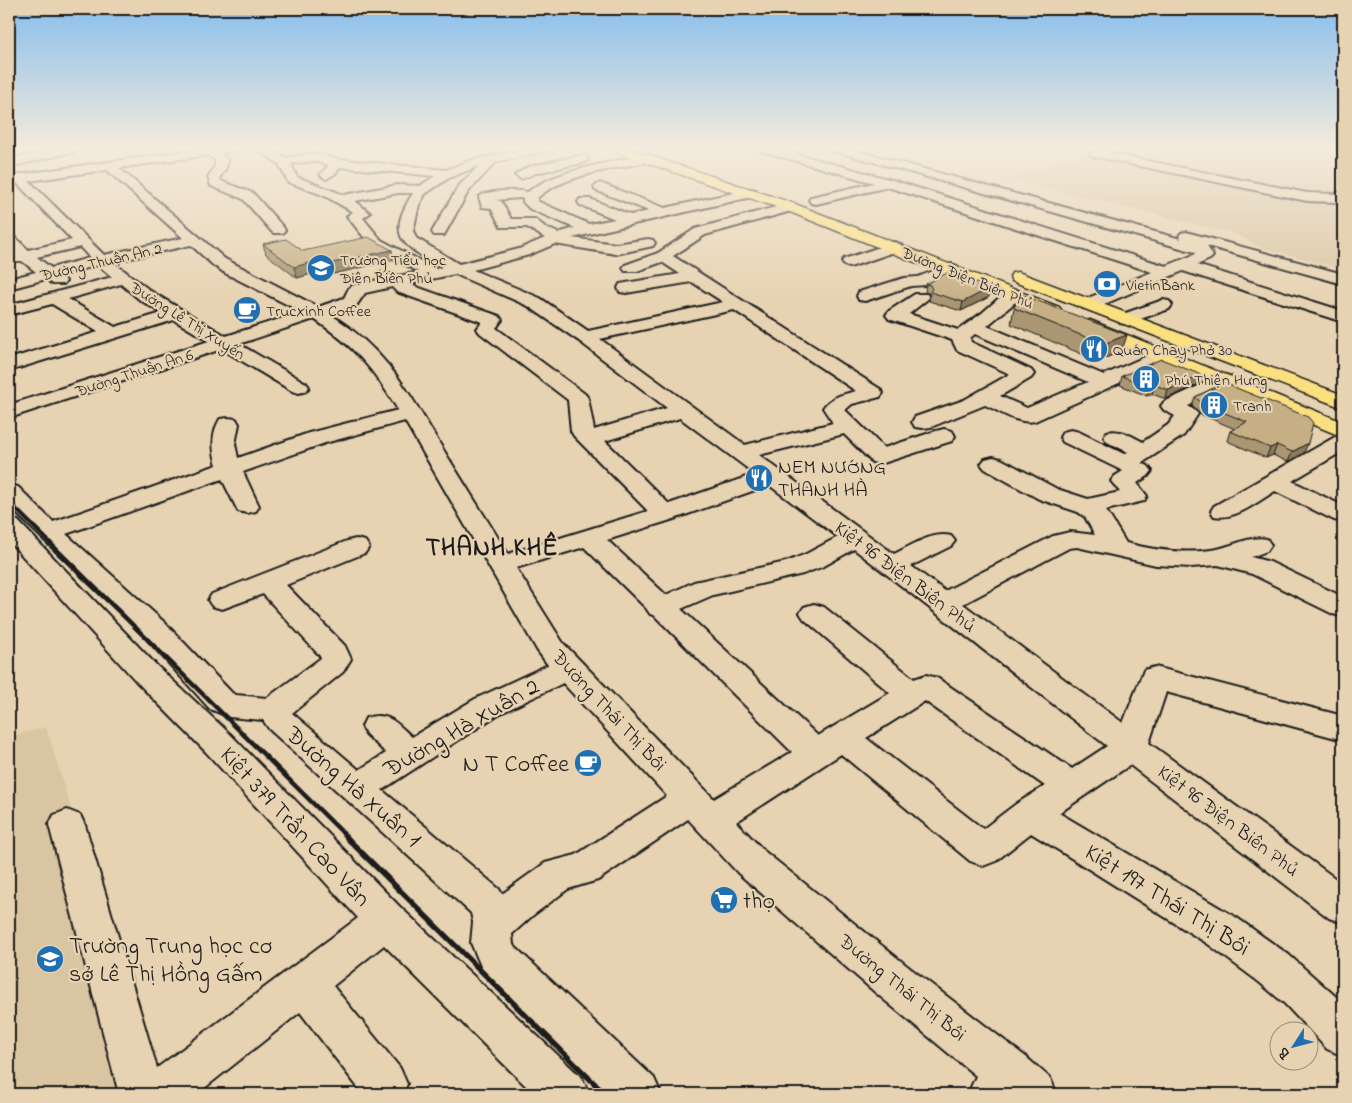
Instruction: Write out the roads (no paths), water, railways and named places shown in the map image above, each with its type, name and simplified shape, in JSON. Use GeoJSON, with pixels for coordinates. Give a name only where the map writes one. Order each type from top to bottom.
{"type":"FeatureCollection","features":[{"type":"Feature","properties":{"kind":"main road","name":"Đường Điện Biên Phủ"},"geometry":{"type":"LineString","coordinates":[[769,199],[895,247],[1343,430]]}},
{"type":"Feature","properties":{"kind":"main road","name":"Đường Điện Biên Phủ"},"geometry":{"type":"LineString","coordinates":[[816,200],[839,209]]}},
{"type":"Feature","properties":{"kind":"main road"},"geometry":{"type":"LineString","coordinates":[[790,207],[816,200]]}},
{"type":"Feature","properties":{"kind":"main road","name":"Đường Điện Biên Phủ"},"geometry":{"type":"LineString","coordinates":[[999,269],[1343,402]]}},
{"type":"Feature","properties":{"kind":"street","name":"Đường Lê Thị Xuyến"},"geometry":{"type":"LineString","coordinates":[[35,199],[101,260],[146,296],[222,343],[299,387]]}},
{"type":"Feature","properties":{"kind":"street","name":"Đường Thái Thị Bôi"},"geometry":{"type":"LineString","coordinates":[[139,199],[238,275],[316,312],[366,350],[380,364],[412,413],[552,650],[567,668],[751,862],[891,979],[1012,1087]]}},
{"type":"Feature","properties":{"kind":"street"},"geometry":{"type":"LineString","coordinates":[[251,199],[278,230]]}},
{"type":"Feature","properties":{"kind":"street","name":"Kiệt 96 Điện Biên Phủ"},"geometry":{"type":"LineString","coordinates":[[416,199],[412,205],[406,231],[409,240],[446,271],[534,302],[585,337],[943,603],[1343,906]]}},
{"type":"Feature","properties":{"kind":"street"},"geometry":{"type":"LineString","coordinates":[[439,232],[458,199]]}},
{"type":"Feature","properties":{"kind":"street"},"geometry":{"type":"LineString","coordinates":[[486,199],[486,204],[496,204],[506,224],[530,222],[556,239],[616,249],[648,243]]}},
{"type":"Feature","properties":{"kind":"street"},"geometry":{"type":"LineString","coordinates":[[530,199],[530,202],[535,206],[588,229]]}},
{"type":"Feature","properties":{"kind":"street"},"geometry":{"type":"LineString","coordinates":[[628,199],[658,213],[678,226],[698,233]]}},
{"type":"Feature","properties":{"kind":"street","name":"Đường Thuận An 6"},"geometry":{"type":"LineString","coordinates":[[9,412],[353,300],[355,292],[389,278],[446,271],[524,252],[588,229],[721,199]]}},
{"type":"Feature","properties":{"kind":"street"},"geometry":{"type":"LineString","coordinates":[[940,199],[1165,271]]}},
{"type":"Feature","properties":{"kind":"street"},"geometry":{"type":"LineString","coordinates":[[1021,199],[1201,249],[1205,256],[1089,304]]}},
{"type":"Feature","properties":{"kind":"street"},"geometry":{"type":"LineString","coordinates":[[1050,199],[1343,279]]}},
{"type":"Feature","properties":{"kind":"street"},"geometry":{"type":"LineString","coordinates":[[340,200],[364,213],[355,217],[376,243],[446,271]]}},
{"type":"Feature","properties":{"kind":"street"},"geometry":{"type":"LineString","coordinates":[[585,202],[630,220]]}},
{"type":"Feature","properties":{"kind":"street"},"geometry":{"type":"LineString","coordinates":[[631,268],[663,256],[698,233],[790,207]]}},
{"type":"Feature","properties":{"kind":"street"},"geometry":{"type":"LineString","coordinates":[[9,239],[25,256],[73,292]]}},
{"type":"Feature","properties":{"kind":"street","name":"Đường Thuận An 2"},"geometry":{"type":"LineString","coordinates":[[9,284],[101,260],[194,240]]}},
{"type":"Feature","properties":{"kind":"street"},"geometry":{"type":"LineString","coordinates":[[9,260],[82,242]]}},
{"type":"Feature","properties":{"kind":"street"},"geometry":{"type":"LineString","coordinates":[[850,262],[895,247]]}},
{"type":"Feature","properties":{"kind":"street"},"geometry":{"type":"LineString","coordinates":[[663,256],[734,304],[874,392],[844,400],[833,408],[848,426],[880,457],[944,436],[922,422],[985,397],[1022,376],[1024,373],[964,346],[961,341],[967,332],[1013,295]]}},
{"type":"Feature","properties":{"kind":"street"},"geometry":{"type":"LineString","coordinates":[[1182,265],[1343,317]]}},
{"type":"Feature","properties":{"kind":"street"},"geometry":{"type":"LineString","coordinates":[[865,296],[910,281],[920,282],[952,270]]}},
{"type":"Feature","properties":{"kind":"street"},"geometry":{"type":"LineString","coordinates":[[626,288],[646,286],[692,276]]}},
{"type":"Feature","properties":{"kind":"street"},"geometry":{"type":"LineString","coordinates":[[9,310],[123,278]]}},
{"type":"Feature","properties":{"kind":"street"},"geometry":{"type":"LineString","coordinates":[[389,278],[403,288],[493,320],[486,329],[578,398],[582,431],[665,514]]}},
{"type":"Feature","properties":{"kind":"street"},"geometry":{"type":"LineString","coordinates":[[646,286],[677,306]]}},
{"type":"Feature","properties":{"kind":"street"},"geometry":{"type":"LineString","coordinates":[[54,298],[112,333]]}},
{"type":"Feature","properties":{"kind":"street"},"geometry":{"type":"LineString","coordinates":[[921,298],[895,314],[967,332],[1105,382]]}},
{"type":"Feature","properties":{"kind":"street"},"geometry":{"type":"LineString","coordinates":[[585,337],[677,306],[721,309],[734,304]]}},
{"type":"Feature","properties":{"kind":"street"},"geometry":{"type":"LineString","coordinates":[[1126,319],[1164,305]]}},
{"type":"Feature","properties":{"kind":"street"},"geometry":{"type":"LineString","coordinates":[[9,365],[176,314]]}},
{"type":"Feature","properties":{"kind":"street"},"geometry":{"type":"LineString","coordinates":[[985,397],[1028,416],[1163,356]]}},
{"type":"Feature","properties":{"kind":"street"},"geometry":{"type":"LineString","coordinates":[[1135,457],[1176,430],[1187,414],[1171,406],[1225,381]]}},
{"type":"Feature","properties":{"kind":"street"},"geometry":{"type":"LineString","coordinates":[[591,438],[683,410]]}},
{"type":"Feature","properties":{"kind":"street"},"geometry":{"type":"LineString","coordinates":[[54,530],[316,438],[412,413]]}},
{"type":"Feature","properties":{"kind":"street"},"geometry":{"type":"LineString","coordinates":[[228,424],[223,442],[230,469],[247,506]]}},
{"type":"Feature","properties":{"kind":"street"},"geometry":{"type":"LineString","coordinates":[[741,453],[848,426]]}},
{"type":"Feature","properties":{"kind":"street"},"geometry":{"type":"LineString","coordinates":[[1072,437],[1135,457]]}},
{"type":"Feature","properties":{"kind":"street"},"geometry":{"type":"LineString","coordinates":[[1087,507],[1135,496],[1122,481],[1140,471],[1135,457],[1115,438]]}},
{"type":"Feature","properties":{"kind":"street"},"geometry":{"type":"LineString","coordinates":[[1223,512],[1343,442]]}},
{"type":"Feature","properties":{"kind":"street"},"geometry":{"type":"LineString","coordinates":[[993,464],[1048,494],[1087,507],[1095,512],[1116,549]]}},
{"type":"Feature","properties":{"kind":"street"},"geometry":{"type":"LineString","coordinates":[[502,564],[665,514],[772,476]]}},
{"type":"Feature","properties":{"kind":"street"},"geometry":{"type":"LineString","coordinates":[[1276,482],[1343,515]]}},
{"type":"Feature","properties":{"kind":"street"},"geometry":{"type":"LineString","coordinates":[[9,492],[52,535],[154,630],[221,701],[229,706],[277,710]]}},
{"type":"Feature","properties":{"kind":"street","name":"Kiệt 379 Trần Cao Vân"},"geometry":{"type":"LineString","coordinates":[[9,526],[147,674],[218,743],[386,920],[305,985],[161,1094]]}},
{"type":"Feature","properties":{"kind":"street"},"geometry":{"type":"LineString","coordinates":[[588,537],[660,608],[828,746],[983,850],[1029,814],[1131,747],[1156,678],[1343,728]]}},
{"type":"Feature","properties":{"kind":"street"},"geometry":{"type":"LineString","coordinates":[[660,608],[704,588],[794,568],[815,560],[855,538]]}},
{"type":"Feature","properties":{"kind":"street"},"geometry":{"type":"LineString","coordinates":[[943,603],[1062,541],[1083,540],[1116,549],[1171,559],[1223,558],[1239,554],[1258,545]]}},
{"type":"Feature","properties":{"kind":"street"},"geometry":{"type":"LineString","coordinates":[[891,565],[942,541]]}},
{"type":"Feature","properties":{"kind":"street"},"geometry":{"type":"LineString","coordinates":[[222,600],[356,547]]}},
{"type":"Feature","properties":{"kind":"street"},"geometry":{"type":"LineString","coordinates":[[1223,558],[1261,568],[1343,608]]}},
{"type":"Feature","properties":{"kind":"street","name":"Đường Hà Xuân 1"},"geometry":{"type":"LineString","coordinates":[[268,582],[334,653],[336,659],[332,665],[278,706],[276,714],[280,721],[357,788],[490,913]]}},
{"type":"Feature","properties":{"kind":"street"},"geometry":{"type":"LineString","coordinates":[[814,613],[912,694]]}},
{"type":"Feature","properties":{"kind":"street","name":"Đường Hà Xuân 2"},"geometry":{"type":"LineString","coordinates":[[357,788],[486,707],[567,668]]}},
{"type":"Feature","properties":{"kind":"street"},"geometry":{"type":"LineString","coordinates":[[638,1094],[498,958],[491,945],[490,913],[518,904],[558,874],[586,869],[613,852],[631,836],[701,808],[828,746],[926,686],[1072,787]]}},
{"type":"Feature","properties":{"kind":"street"},"geometry":{"type":"LineString","coordinates":[[378,726],[410,755]]}},
{"type":"Feature","properties":{"kind":"street","name":"Kiệt 197 Thái Thị Bôi"},"geometry":{"type":"LineString","coordinates":[[1029,814],[1195,911],[1285,979],[1323,1011],[1343,1034]]}},
{"type":"Feature","properties":{"kind":"street"},"geometry":{"type":"LineString","coordinates":[[67,825],[142,1094]]}},
{"type":"Feature","properties":{"kind":"street"},"geometry":{"type":"LineString","coordinates":[[386,920],[566,1094]]}},
{"type":"Feature","properties":{"kind":"street"},"geometry":{"type":"LineString","coordinates":[[305,985],[383,1091]]}},
{"type":"Feature","properties":{"kind":"railway"},"geometry":{"type":"LineString","coordinates":[[9,502],[138,630]]}},
{"type":"Feature","properties":{"kind":"railway"},"geometry":{"type":"LineString","coordinates":[[137,629],[349,839]]}},
{"type":"Feature","properties":{"kind":"railway"},"geometry":{"type":"LineString","coordinates":[[347,838],[605,1094]]}},
{"type":"Feature","properties":{"kind":"place","name":"Trường Tiểu học Điện Biên Phủ"},"geometry":{"type":"Point","coordinates":[321,268]}},
{"type":"Feature","properties":{"kind":"place","name":"VietinBank"},"geometry":{"type":"Point","coordinates":[1107,284]}},
{"type":"Feature","properties":{"kind":"place","name":"TrucXinh Coffee"},"geometry":{"type":"Point","coordinates":[247,310]}},
{"type":"Feature","properties":{"kind":"place","name":"Quán Chay Phở 30"},"geometry":{"type":"Point","coordinates":[1094,349]}},
{"type":"Feature","properties":{"kind":"place","name":"Phú Thiện Hưng"},"geometry":{"type":"Point","coordinates":[1146,379]}},
{"type":"Feature","properties":{"kind":"place","name":"Tranh"},"geometry":{"type":"Point","coordinates":[1214,405]}},
{"type":"Feature","properties":{"kind":"place","name":"NEM NƯỚNG THANH HÀ"},"geometry":{"type":"Point","coordinates":[759,478]}},
{"type":"Feature","properties":{"kind":"place","name":"N T Coffee"},"geometry":{"type":"Point","coordinates":[588,763]}},
{"type":"Feature","properties":{"kind":"place","name":"thọ"},"geometry":{"type":"Point","coordinates":[724,900]}},
{"type":"Feature","properties":{"kind":"place","name":"Trường Trung học cơ sở Lê Thị Hồng Gấm"},"geometry":{"type":"Point","coordinates":[50,959]}},
{"type":"Feature","properties":{"kind":"district","name":"THANH KHÊ"},"geometry":{"type":"Point","coordinates":[492,546]}}]}
